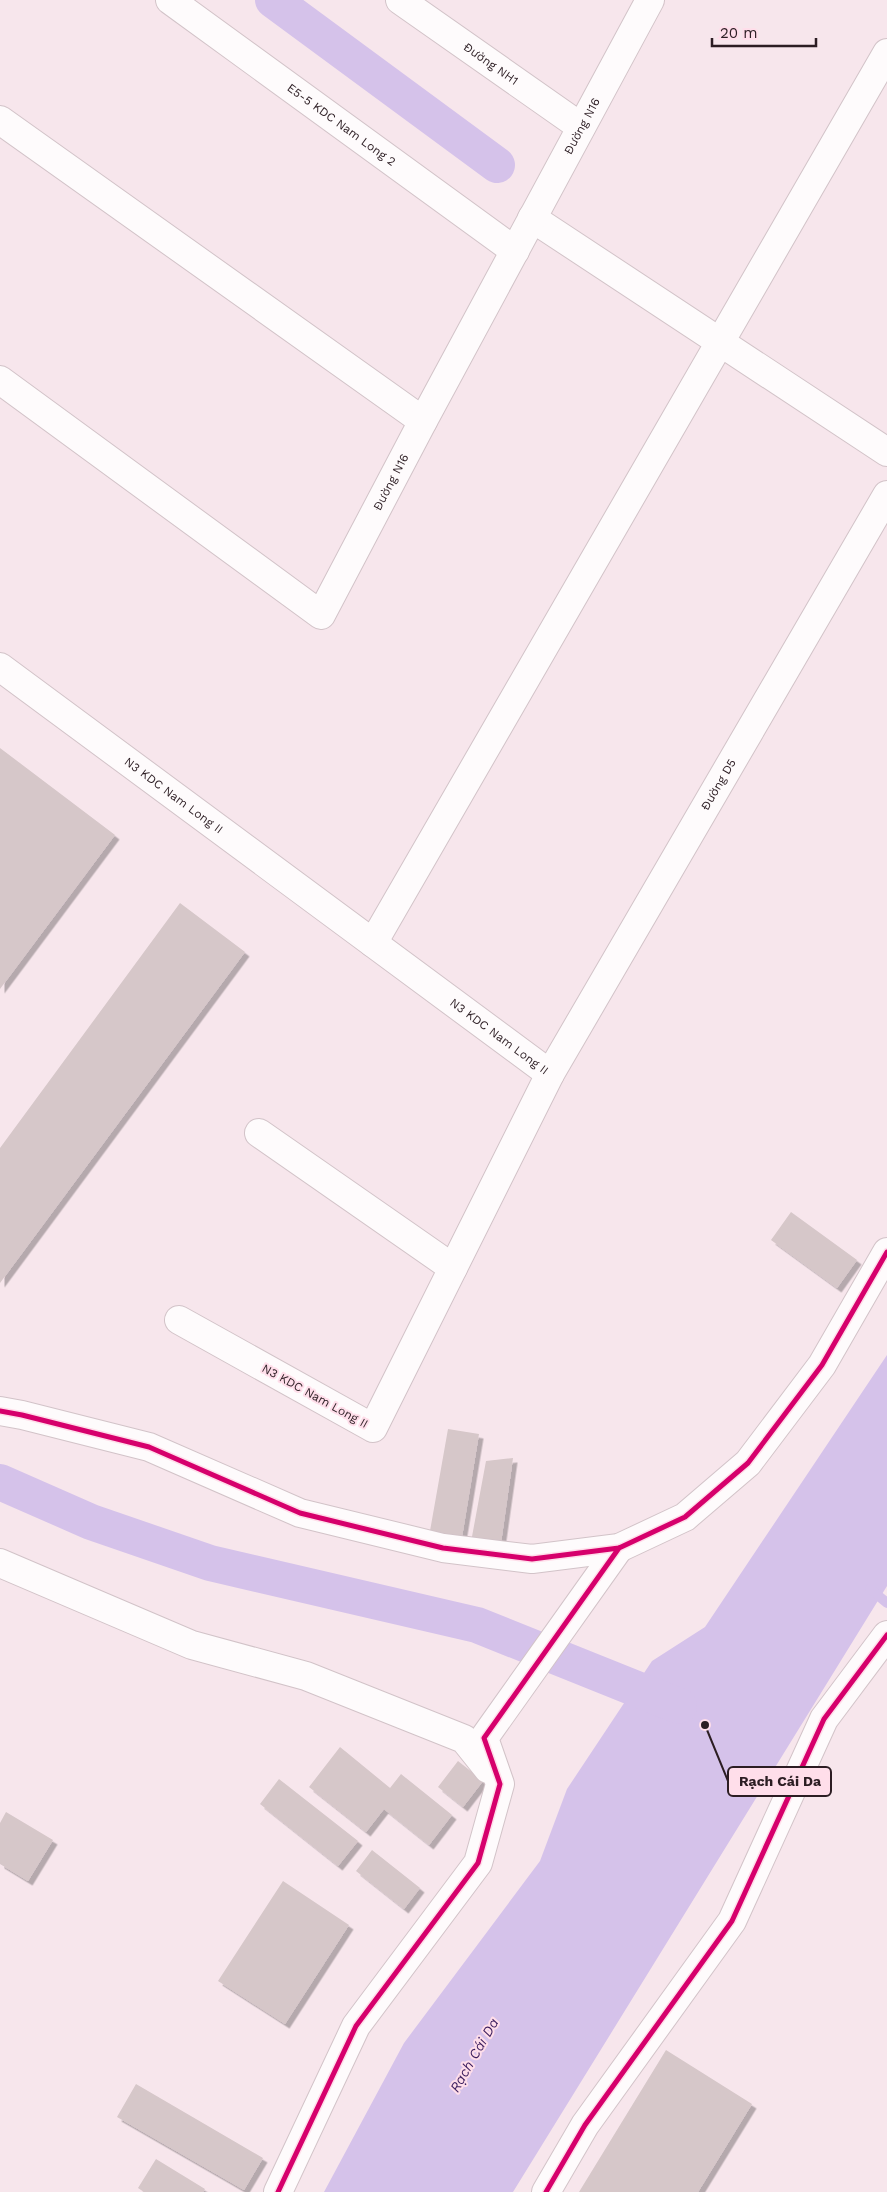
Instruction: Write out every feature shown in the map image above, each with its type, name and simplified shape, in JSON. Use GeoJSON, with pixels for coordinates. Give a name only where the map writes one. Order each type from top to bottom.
{"type":"FeatureCollection","features":[{"type":"Feature","properties":{"kind":"street","name":"E5-5 KDC Nam Long 2"},"geometry":{"type":"LineString","coordinates":[[170,0],[515,250]]}},
{"type":"Feature","properties":{"kind":"street","name":"Đường NH1"},"geometry":{"type":"LineString","coordinates":[[400,0],[581,127]]}},
{"type":"Feature","properties":{"kind":"street","name":"Đường N16"},"geometry":{"type":"LineString","coordinates":[[0,380],[321,615],[423,421],[650,0]]}},
{"type":"Feature","properties":{"kind":"street"},"geometry":{"type":"LineString","coordinates":[[373,943],[887,53]]}},
{"type":"Feature","properties":{"kind":"street"},"geometry":{"type":"LineString","coordinates":[[0,120],[423,421]]}},
{"type":"Feature","properties":{"kind":"street"},"geometry":{"type":"LineString","coordinates":[[532,218],[887,452]]}},
{"type":"Feature","properties":{"kind":"street","name":"Đường D5"},"geometry":{"type":"LineString","coordinates":[[550,1074],[887,496]]}},
{"type":"Feature","properties":{"kind":"street","name":"N3 KDC Nam Long II"},"geometry":{"type":"LineString","coordinates":[[0,667],[550,1074],[372,1428],[179,1320]]}},
{"type":"Feature","properties":{"kind":"street"},"geometry":{"type":"LineString","coordinates":[[259,1133],[453,1268]]}},
{"type":"Feature","properties":{"kind":"street"},"geometry":{"type":"LineString","coordinates":[[0,1411],[22,1414],[149,1447],[300,1513],[443,1548],[532,1559],[619,1548],[685,1517],[748,1463],[822,1365],[887,1252]]}},
{"type":"Feature","properties":{"kind":"street"},"geometry":{"type":"LineString","coordinates":[[278,2192],[356,2026],[478,1862],[500,1784],[484,1738],[619,1548]]}},
{"type":"Feature","properties":{"kind":"street"},"geometry":{"type":"LineString","coordinates":[[0,1564],[192,1645],[306,1676],[464,1739],[500,1784]]}},
{"type":"Feature","properties":{"kind":"street"},"geometry":{"type":"LineString","coordinates":[[546,2192],[585,2125],[732,1921],[824,1719],[887,1636]]}},
{"type":"Feature","properties":{"kind":"water","name":"Rạch Cái Da"},"geometry":{"type":"Polygon","coordinates":[[[887,1355],[887,1586],[513,2192],[324,2192],[404,2043],[540,1861],[567,1789],[652,1661],[705,1627],[887,1355]]]}},
{"type":"Feature","properties":{"kind":"building"},"geometry":{"type":"Polygon","coordinates":[[[0,748],[115,835],[0,989],[0,748]]]}},
{"type":"Feature","properties":{"kind":"building"},"geometry":{"type":"Polygon","coordinates":[[[180,903],[245,952],[0,1283],[0,1148],[180,903]]]}},
{"type":"Feature","properties":{"kind":"building"},"geometry":{"type":"Polygon","coordinates":[[[791,1212],[857,1260],[837,1288],[771,1240],[791,1212]]]}},
{"type":"Feature","properties":{"kind":"building"},"geometry":{"type":"Polygon","coordinates":[[[448,1429],[479,1434],[462,1537],[430,1531],[448,1429]]]}},
{"type":"Feature","properties":{"kind":"building"},"geometry":{"type":"Polygon","coordinates":[[[513,1458],[501,1543],[471,1542],[486,1461],[513,1458]]]}},
{"type":"Feature","properties":{"kind":"building"},"geometry":{"type":"Polygon","coordinates":[[[340,1747],[390,1788],[401,1774],[452,1815],[429,1845],[384,1809],[366,1832],[309,1787],[340,1747]]]}},
{"type":"Feature","properties":{"kind":"building"},"geometry":{"type":"Polygon","coordinates":[[[458,1761],[483,1781],[463,1807],[438,1787],[458,1761]]]}},
{"type":"Feature","properties":{"kind":"building"},"geometry":{"type":"Polygon","coordinates":[[[279,1779],[358,1841],[338,1866],[260,1804],[279,1779]]]}},
{"type":"Feature","properties":{"kind":"building"},"geometry":{"type":"Polygon","coordinates":[[[6,1812],[53,1840],[28,1881],[0,1864],[0,1823],[6,1812]]]}},
{"type":"Feature","properties":{"kind":"building"},"geometry":{"type":"Polygon","coordinates":[[[372,1850],[420,1888],[404,1909],[356,1871],[372,1850]]]}},
{"type":"Feature","properties":{"kind":"building"},"geometry":{"type":"Polygon","coordinates":[[[283,1881],[349,1925],[285,2024],[218,1981],[283,1881]]]}},
{"type":"Feature","properties":{"kind":"building"},"geometry":{"type":"Polygon","coordinates":[[[666,2050],[752,2104],[698,2192],[579,2192],[666,2050]]]}},
{"type":"Feature","properties":{"kind":"building"},"geometry":{"type":"Polygon","coordinates":[[[136,2084],[263,2158],[244,2190],[117,2117],[136,2084]]]}},
{"type":"Feature","properties":{"kind":"building"},"geometry":{"type":"Polygon","coordinates":[[[156,2159],[205,2189],[203,2192],[144,2192],[138,2188],[156,2159]]]}},
{"type":"Feature","properties":{"kind":"waterway"},"geometry":{"type":"LineString","coordinates":[[273,0],[497,165]]}},
{"type":"Feature","properties":{"kind":"waterway"},"geometry":{"type":"LineString","coordinates":[[0,1482],[91,1522],[210,1563],[477,1625],[679,1706]]}},
{"type":"Feature","properties":{"kind":"waterway"},"geometry":{"type":"LineString","coordinates":[[870,1589],[887,1603]]}},
{"type":"Feature","properties":{"kind":"cycle path"},"geometry":{"type":"LineString","coordinates":[[0,1411],[149,1447],[300,1513],[443,1548],[532,1559],[619,1548],[685,1517],[748,1463],[822,1365],[887,1252]]}},
{"type":"Feature","properties":{"kind":"cycle path"},"geometry":{"type":"LineString","coordinates":[[278,2192],[356,2026],[478,1863],[500,1784],[484,1738],[619,1548]]}},
{"type":"Feature","properties":{"kind":"cycle path"},"geometry":{"type":"LineString","coordinates":[[546,2192],[585,2125],[732,1921],[824,1719],[887,1635]]}},
{"type":"Feature","properties":{"kind":"place","name":"Rạch Cái Da"},"geometry":{"type":"Point","coordinates":[705,1725]}}]}
